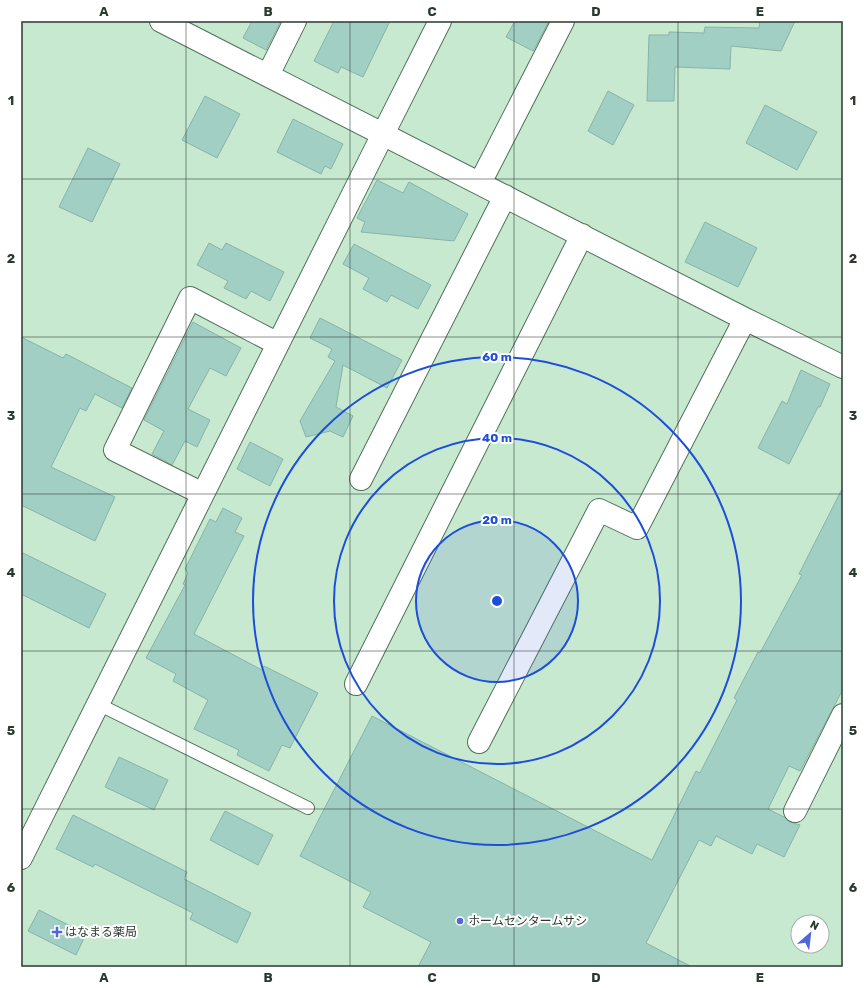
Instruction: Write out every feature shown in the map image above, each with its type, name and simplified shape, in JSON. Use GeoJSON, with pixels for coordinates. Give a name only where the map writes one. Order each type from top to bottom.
{"type":"FeatureCollection","features":[{"type":"Feature","properties":{"kind":"street"},"geometry":{"type":"LineString","coordinates":[[268,75],[295,21]]}},
{"type":"Feature","properties":{"kind":"street"},"geometry":{"type":"LineString","coordinates":[[21,858],[440,21]]}},
{"type":"Feature","properties":{"kind":"street"},"geometry":{"type":"LineString","coordinates":[[480,183],[563,21]]}},
{"type":"Feature","properties":{"kind":"street"},"geometry":{"type":"LineString","coordinates":[[168,22],[383,134],[745,319],[843,367]]}},
{"type":"Feature","properties":{"kind":"street"},"geometry":{"type":"LineString","coordinates":[[361,479],[505,196]]}},
{"type":"Feature","properties":{"kind":"street"},"geometry":{"type":"LineString","coordinates":[[356,684],[582,235]]}},
{"type":"Feature","properties":{"kind":"street"},"geometry":{"type":"LineString","coordinates":[[203,494],[116,450],[190,298],[278,344]]}},
{"type":"Feature","properties":{"kind":"street"},"geometry":{"type":"LineString","coordinates":[[479,742],[599,510],[637,528],[745,319]]}},
{"type":"Feature","properties":{"kind":"street"},"geometry":{"type":"LineString","coordinates":[[795,811],[843,715]]}},
{"type":"Feature","properties":{"kind":"lane"},"geometry":{"type":"LineString","coordinates":[[98,704],[308,808]]}},
{"type":"Feature","properties":{"kind":"building"},"geometry":{"type":"Polygon","coordinates":[[[252,21],[281,21],[266,50],[243,38],[252,21]]]}},
{"type":"Feature","properties":{"kind":"building"},"geometry":{"type":"Polygon","coordinates":[[[334,21],[390,21],[363,77],[341,67],[338,73],[314,61],[334,21]]]}},
{"type":"Feature","properties":{"kind":"building"},"geometry":{"type":"Polygon","coordinates":[[[515,21],[549,21],[533,51],[506,37],[515,21]]]}},
{"type":"Feature","properties":{"kind":"building"},"geometry":{"type":"Polygon","coordinates":[[[760,21],[795,21],[781,51],[731,46],[730,69],[675,67],[674,101],[647,101],[649,35],[669,35],[669,32],[704,33],[705,27],[759,28],[760,21]]]}},
{"type":"Feature","properties":{"kind":"building"},"geometry":{"type":"Polygon","coordinates":[[[608,91],[634,105],[613,145],[588,131],[608,91]]]}},
{"type":"Feature","properties":{"kind":"building"},"geometry":{"type":"Polygon","coordinates":[[[205,96],[240,114],[217,158],[182,140],[205,96]]]}},
{"type":"Feature","properties":{"kind":"building"},"geometry":{"type":"Polygon","coordinates":[[[765,105],[817,132],[797,170],[746,143],[765,105]]]}},
{"type":"Feature","properties":{"kind":"building"},"geometry":{"type":"Polygon","coordinates":[[[293,119],[343,144],[331,169],[325,166],[321,174],[277,152],[293,119]]]}},
{"type":"Feature","properties":{"kind":"building"},"geometry":{"type":"Polygon","coordinates":[[[88,148],[120,164],[92,222],[59,207],[88,148]]]}},
{"type":"Feature","properties":{"kind":"building"},"geometry":{"type":"Polygon","coordinates":[[[377,180],[403,193],[409,182],[468,214],[454,241],[361,232],[365,222],[357,218],[377,180]]]}},
{"type":"Feature","properties":{"kind":"building"},"geometry":{"type":"Polygon","coordinates":[[[705,222],[757,248],[738,287],[685,262],[705,222]]]}},
{"type":"Feature","properties":{"kind":"building"},"geometry":{"type":"Polygon","coordinates":[[[209,243],[222,250],[226,243],[284,272],[270,301],[251,291],[246,299],[224,288],[228,281],[197,265],[209,243]]]}},
{"type":"Feature","properties":{"kind":"building"},"geometry":{"type":"Polygon","coordinates":[[[354,244],[431,285],[418,309],[391,295],[387,302],[363,289],[369,278],[343,264],[354,244]]]}},
{"type":"Feature","properties":{"kind":"building"},"geometry":{"type":"Polygon","coordinates":[[[320,318],[402,360],[387,388],[343,365],[336,407],[353,416],[343,437],[330,431],[306,437],[300,421],[335,361],[328,357],[332,349],[310,338],[320,318]]]}},
{"type":"Feature","properties":{"kind":"building"},"geometry":{"type":"Polygon","coordinates":[[[193,322],[241,348],[226,376],[210,368],[188,409],[210,420],[197,447],[185,441],[172,465],[152,454],[164,431],[144,420],[193,322]]]}},
{"type":"Feature","properties":{"kind":"building"},"geometry":{"type":"Polygon","coordinates":[[[21,337],[63,358],[66,354],[132,388],[122,408],[95,394],[86,411],[80,408],[51,467],[115,497],[95,541],[21,505],[21,337]]]}},
{"type":"Feature","properties":{"kind":"building"},"geometry":{"type":"Polygon","coordinates":[[[801,370],[830,384],[820,407],[818,407],[789,464],[758,448],[782,401],[787,404],[801,370]]]}},
{"type":"Feature","properties":{"kind":"building"},"geometry":{"type":"Polygon","coordinates":[[[250,442],[283,459],[270,486],[237,469],[250,442]]]}},
{"type":"Feature","properties":{"kind":"building"},"geometry":{"type":"Polygon","coordinates":[[[843,487],[843,689],[800,771],[789,766],[768,809],[784,817],[790,822],[800,825],[784,857],[757,844],[752,854],[716,836],[711,846],[699,840],[646,943],[692,967],[418,967],[431,942],[363,907],[371,892],[300,856],[372,716],[652,860],[696,771],[700,773],[737,700],[734,698],[758,652],[760,653],[802,575],[799,574],[843,487]]]}},
{"type":"Feature","properties":{"kind":"building"},"geometry":{"type":"Polygon","coordinates":[[[223,508],[242,518],[235,532],[244,536],[194,634],[262,670],[264,666],[318,693],[290,748],[282,745],[269,771],[237,755],[239,750],[194,729],[208,700],[173,681],[176,674],[146,658],[185,585],[183,584],[188,573],[185,569],[210,519],[216,522],[223,508]]]}},
{"type":"Feature","properties":{"kind":"building"},"geometry":{"type":"Polygon","coordinates":[[[21,552],[106,594],[89,628],[21,594],[21,552]]]}},
{"type":"Feature","properties":{"kind":"building"},"geometry":{"type":"Polygon","coordinates":[[[119,757],[168,780],[154,810],[105,787],[119,757]]]}},
{"type":"Feature","properties":{"kind":"building"},"geometry":{"type":"Polygon","coordinates":[[[225,811],[273,835],[258,865],[210,840],[225,811]]]}},
{"type":"Feature","properties":{"kind":"building"},"geometry":{"type":"Polygon","coordinates":[[[73,815],[187,872],[184,879],[251,913],[237,943],[190,919],[193,913],[95,864],[93,867],[56,849],[73,815]]]}},
{"type":"Feature","properties":{"kind":"building"},"geometry":{"type":"Polygon","coordinates":[[[39,910],[86,934],[76,955],[28,931],[39,910]]]}},
{"type":"Feature","properties":{"kind":"place","name":"ホームセンタームサシ"},"geometry":{"type":"Point","coordinates":[460,921]}},
{"type":"Feature","properties":{"kind":"place","name":"はなまる薬局"},"geometry":{"type":"Point","coordinates":[57,932]}}]}
